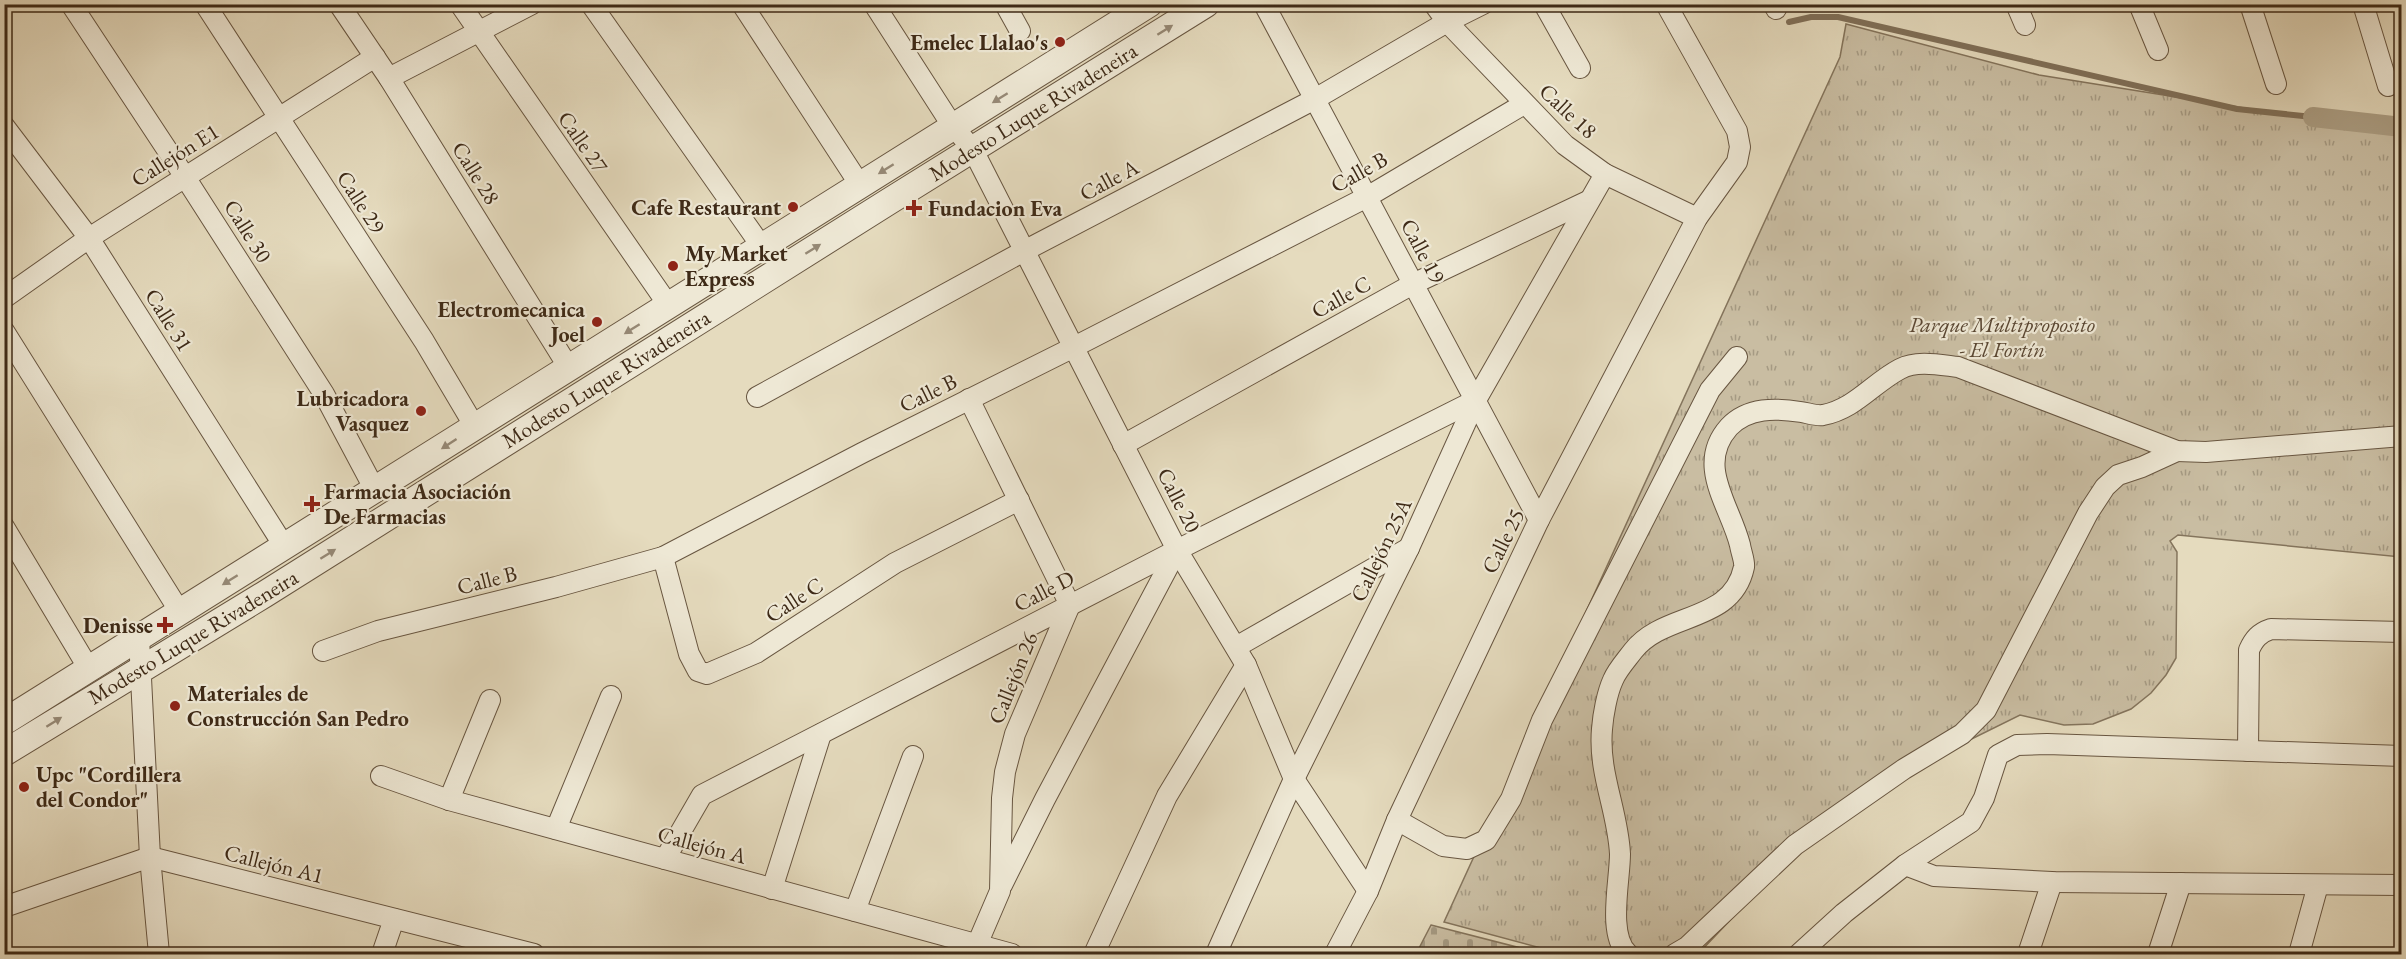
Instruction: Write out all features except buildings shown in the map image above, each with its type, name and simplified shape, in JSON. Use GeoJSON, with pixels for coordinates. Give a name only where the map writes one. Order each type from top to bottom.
{"type":"FeatureCollection","features":[{"type":"Feature","properties":{"kind":"street","name":"Calle 30"},"geometry":{"type":"LineString","coordinates":[[71,4],[324,394],[375,490]]}},
{"type":"Feature","properties":{"kind":"street","name":"Calle 29"},"geometry":{"type":"LineString","coordinates":[[205,4],[424,341],[475,427]]}},
{"type":"Feature","properties":{"kind":"street","name":"Calle 28"},"geometry":{"type":"LineString","coordinates":[[339,4],[389,78],[569,368]]}},
{"type":"Feature","properties":{"kind":"street","name":"Calle 27"},"geometry":{"type":"LineString","coordinates":[[460,4],[478,34],[669,306]]}},
{"type":"Feature","properties":{"kind":"street"},"geometry":{"type":"LineString","coordinates":[[389,78],[478,34],[532,4]]}},
{"type":"Feature","properties":{"kind":"street"},"geometry":{"type":"LineString","coordinates":[[591,4],[762,247]]}},
{"type":"Feature","properties":{"kind":"street"},"geometry":{"type":"LineString","coordinates":[[742,4],[860,185]]}},
{"type":"Feature","properties":{"kind":"street","name":"Calle 20"},"geometry":{"type":"LineString","coordinates":[[874,4],[950,121],[973,150],[1177,550],[1246,665],[1294,779],[1368,891]]}},
{"type":"Feature","properties":{"kind":"street"},"geometry":{"type":"LineString","coordinates":[[1005,4],[1020,31]]}},
{"type":"Feature","properties":{"kind":"street","name":"Modesto Luque Rivadeneira"},"geometry":{"type":"LineString","coordinates":[[4,722],[910,154],[950,121],[1089,42],[1149,4]]}},
{"type":"Feature","properties":{"kind":"street","name":"Modesto Luque Rivadeneira"},"geometry":{"type":"LineString","coordinates":[[4,753],[265,594],[1206,4]]}},
{"type":"Feature","properties":{"kind":"street","name":"Calle 19"},"geometry":{"type":"LineString","coordinates":[[1264,4],[1539,520]]}},
{"type":"Feature","properties":{"kind":"street","name":"Calle 18"},"geometry":{"type":"LineString","coordinates":[[1434,4],[1447,22],[1565,145],[1605,174],[1697,218]]}},
{"type":"Feature","properties":{"kind":"street","name":"Calle A"},"geometry":{"type":"LineString","coordinates":[[757,397],[1024,251],[1315,99],[1447,22],[1483,4]]}},
{"type":"Feature","properties":{"kind":"street"},"geometry":{"type":"LineString","coordinates":[[1544,4],[1580,68]]}},
{"type":"Feature","properties":{"kind":"street","name":"Calle 25"},"geometry":{"type":"LineString","coordinates":[[1335,954],[1368,891],[1397,820],[1539,520],[1697,218],[1737,162],[1740,147],[1737,131],[1666,4]]}},
{"type":"Feature","properties":{"kind":"street"},"geometry":{"type":"LineString","coordinates":[[2016,4],[2025,25]]}},
{"type":"Feature","properties":{"kind":"street"},"geometry":{"type":"LineString","coordinates":[[2139,4],[2158,50]]}},
{"type":"Feature","properties":{"kind":"street"},"geometry":{"type":"LineString","coordinates":[[2250,4],[2276,84]]}},
{"type":"Feature","properties":{"kind":"street"},"geometry":{"type":"LineString","coordinates":[[2363,4],[2388,86]]}},
{"type":"Feature","properties":{"kind":"street"},"geometry":{"type":"LineString","coordinates":[[1082,82],[1073,66],[1087,52],[1089,42]]}},
{"type":"Feature","properties":{"kind":"street","name":"Callejón E1"},"geometry":{"type":"LineString","coordinates":[[4,298],[89,238],[375,57]]}},
{"type":"Feature","properties":{"kind":"street","name":"Calle B"},"geometry":{"type":"LineString","coordinates":[[323,651],[378,631],[556,587],[663,556],[1366,196],[1524,104]]}},
{"type":"Feature","properties":{"kind":"street","name":"Calle 31"},"geometry":{"type":"LineString","coordinates":[[4,126],[89,238],[284,546]]}},
{"type":"Feature","properties":{"kind":"street"},"geometry":{"type":"LineString","coordinates":[[888,202],[900,183],[919,170],[910,154]]}},
{"type":"Feature","properties":{"kind":"street","name":"Callejón 25A"},"geometry":{"type":"LineString","coordinates":[[1216,954],[1294,779],[1410,548],[1476,400],[1605,174]]}},
{"type":"Feature","properties":{"kind":"street","name":"Calle C"},"geometry":{"type":"LineString","coordinates":[[1124,445],[1413,284],[1588,201]]}},
{"type":"Feature","properties":{"kind":"street"},"geometry":{"type":"LineString","coordinates":[[4,331],[180,612]]}},
{"type":"Feature","properties":{"kind":"street"},"geometry":{"type":"LineString","coordinates":[[1397,820],[1443,846],[1467,849],[1486,840],[1511,799],[1542,720],[1710,390],[1737,357]]}},
{"type":"Feature","properties":{"kind":"street"},"geometry":{"type":"LineString","coordinates":[[1628,954],[1616,932],[1620,853],[1615,819],[1601,762],[1602,727],[1612,680],[1635,649],[1658,630],[1716,607],[1736,589],[1744,565],[1737,536],[1714,476],[1715,450],[1730,427],[1748,414],[1775,407],[1821,416],[1852,405],[1901,368],[1923,363],[1958,367],[2176,451],[2206,452],[2402,436]]}},
{"type":"Feature","properties":{"kind":"street"},"geometry":{"type":"LineString","coordinates":[[969,399],[1070,605]]}},
{"type":"Feature","properties":{"kind":"street","name":"Calle D"},"geometry":{"type":"LineString","coordinates":[[665,859],[702,795],[1177,550],[1476,400]]}},
{"type":"Feature","properties":{"kind":"street"},"geometry":{"type":"LineString","coordinates":[[1675,954],[1687,947],[1795,845],[1904,769],[1962,734],[1986,710],[2088,513],[2105,487],[2118,475],[2176,451]]}},
{"type":"Feature","properties":{"kind":"street"},"geometry":{"type":"LineString","coordinates":[[371,527],[416,485],[423,474],[423,460]]}},
{"type":"Feature","properties":{"kind":"street","name":"Calle C"},"geometry":{"type":"LineString","coordinates":[[663,556],[689,654],[698,671],[707,674],[756,653],[895,563],[1019,500]]}},
{"type":"Feature","properties":{"kind":"street"},"geometry":{"type":"LineString","coordinates":[[4,527],[89,669]]}},
{"type":"Feature","properties":{"kind":"street"},"geometry":{"type":"LineString","coordinates":[[1236,647],[1410,548]]}},
{"type":"Feature","properties":{"kind":"street","name":"Callejón 26"},"geometry":{"type":"LineString","coordinates":[[975,950],[1000,891],[1045,799],[1177,550]]}},
{"type":"Feature","properties":{"kind":"street"},"geometry":{"type":"LineString","coordinates":[[256,564],[265,594]]}},
{"type":"Feature","properties":{"kind":"street","name":"Callejón 26"},"geometry":{"type":"LineString","coordinates":[[1000,891],[1002,798],[1005,772],[1015,734],[1070,605]]}},
{"type":"Feature","properties":{"kind":"street"},"geometry":{"type":"LineString","coordinates":[[2248,751],[2249,650],[2254,640],[2263,631],[2271,628],[2402,632]]}},
{"type":"Feature","properties":{"kind":"street"},"geometry":{"type":"LineString","coordinates":[[139,638],[150,857],[159,954]]}},
{"type":"Feature","properties":{"kind":"street"},"geometry":{"type":"LineString","coordinates":[[1094,954],[1167,796],[1246,665]]}},
{"type":"Feature","properties":{"kind":"street"},"geometry":{"type":"LineString","coordinates":[[556,830],[611,696]]}},
{"type":"Feature","properties":{"kind":"street"},"geometry":{"type":"LineString","coordinates":[[449,800],[490,700]]}},
{"type":"Feature","properties":{"kind":"street"},"geometry":{"type":"LineString","coordinates":[[772,889],[821,734]]}},
{"type":"Feature","properties":{"kind":"street"},"geometry":{"type":"LineString","coordinates":[[1799,954],[1844,913],[1905,865],[1971,822],[1984,798],[1998,755],[2017,745],[2047,744],[2402,756]]}},
{"type":"Feature","properties":{"kind":"street"},"geometry":{"type":"LineString","coordinates":[[855,911],[914,756]]}},
{"type":"Feature","properties":{"kind":"street","name":"Callejón A"},"geometry":{"type":"LineString","coordinates":[[381,776],[449,800],[855,911],[975,950],[1012,954]]}},
{"type":"Feature","properties":{"kind":"street"},"geometry":{"type":"LineString","coordinates":[[4,907],[150,857]]}},
{"type":"Feature","properties":{"kind":"street","name":"Callejón A1"},"geometry":{"type":"LineString","coordinates":[[150,857],[534,954]]}},
{"type":"Feature","properties":{"kind":"street"},"geometry":{"type":"LineString","coordinates":[[1905,865],[1934,876],[2052,882],[2402,885]]}},
{"type":"Feature","properties":{"kind":"street"},"geometry":{"type":"LineString","coordinates":[[2028,954],[2052,882]]}},
{"type":"Feature","properties":{"kind":"street"},"geometry":{"type":"LineString","coordinates":[[2158,954],[2181,883]]}},
{"type":"Feature","properties":{"kind":"street"},"geometry":{"type":"LineString","coordinates":[[2299,954],[2318,885]]}},
{"type":"Feature","properties":{"kind":"street"},"geometry":{"type":"LineString","coordinates":[[382,954],[394,919]]}},
{"type":"Feature","properties":{"kind":"green space","name":"Parque Multiproposito - El Fortín"},"geometry":{"type":"Polygon","coordinates":[[[1846,24],[2039,75],[2401,133],[2401,557],[2178,535],[2170,541],[2177,552],[2176,658],[2151,693],[2131,709],[2093,724],[2064,725],[2020,715],[1925,762],[1792,855],[1698,954],[1563,954],[1444,922],[1840,57],[1846,24]]]}},
{"type":"Feature","properties":{"kind":"green space"},"geometry":{"type":"Polygon","coordinates":[[[1431,925],[1544,954],[1416,954],[1431,925]]]}},
{"type":"Feature","properties":{"kind":"waterway"},"geometry":{"type":"LineString","coordinates":[[1789,22],[1811,17],[1838,17],[2237,109],[2313,117]]}},
{"type":"Feature","properties":{"kind":"waterway"},"geometry":{"type":"LineString","coordinates":[[2313,117],[2402,127]]}},
{"type":"Feature","properties":{"kind":"place","name":"Emelec Llalao's"},"geometry":{"type":"Point","coordinates":[1060,42]}},
{"type":"Feature","properties":{"kind":"place","name":"Cafe Restaurant"},"geometry":{"type":"Point","coordinates":[793,207]}},
{"type":"Feature","properties":{"kind":"place","name":"Fundacion Eva"},"geometry":{"type":"Point","coordinates":[914,208]}},
{"type":"Feature","properties":{"kind":"place","name":"My Market Express"},"geometry":{"type":"Point","coordinates":[673,266]}},
{"type":"Feature","properties":{"kind":"place","name":"Electromecanica Joel"},"geometry":{"type":"Point","coordinates":[597,322]}},
{"type":"Feature","properties":{"kind":"place","name":"Lubricadora Vasquez"},"geometry":{"type":"Point","coordinates":[421,411]}},
{"type":"Feature","properties":{"kind":"place","name":"Farmacia Asociación De Farmacias"},"geometry":{"type":"Point","coordinates":[312,504]}},
{"type":"Feature","properties":{"kind":"place","name":"Denisse"},"geometry":{"type":"Point","coordinates":[165,625]}},
{"type":"Feature","properties":{"kind":"place","name":"Materiales de Construcción San Pedro"},"geometry":{"type":"Point","coordinates":[175,706]}},
{"type":"Feature","properties":{"kind":"place","name":"Upc \"Cordillera del Condor\""},"geometry":{"type":"Point","coordinates":[24,787]}}]}
